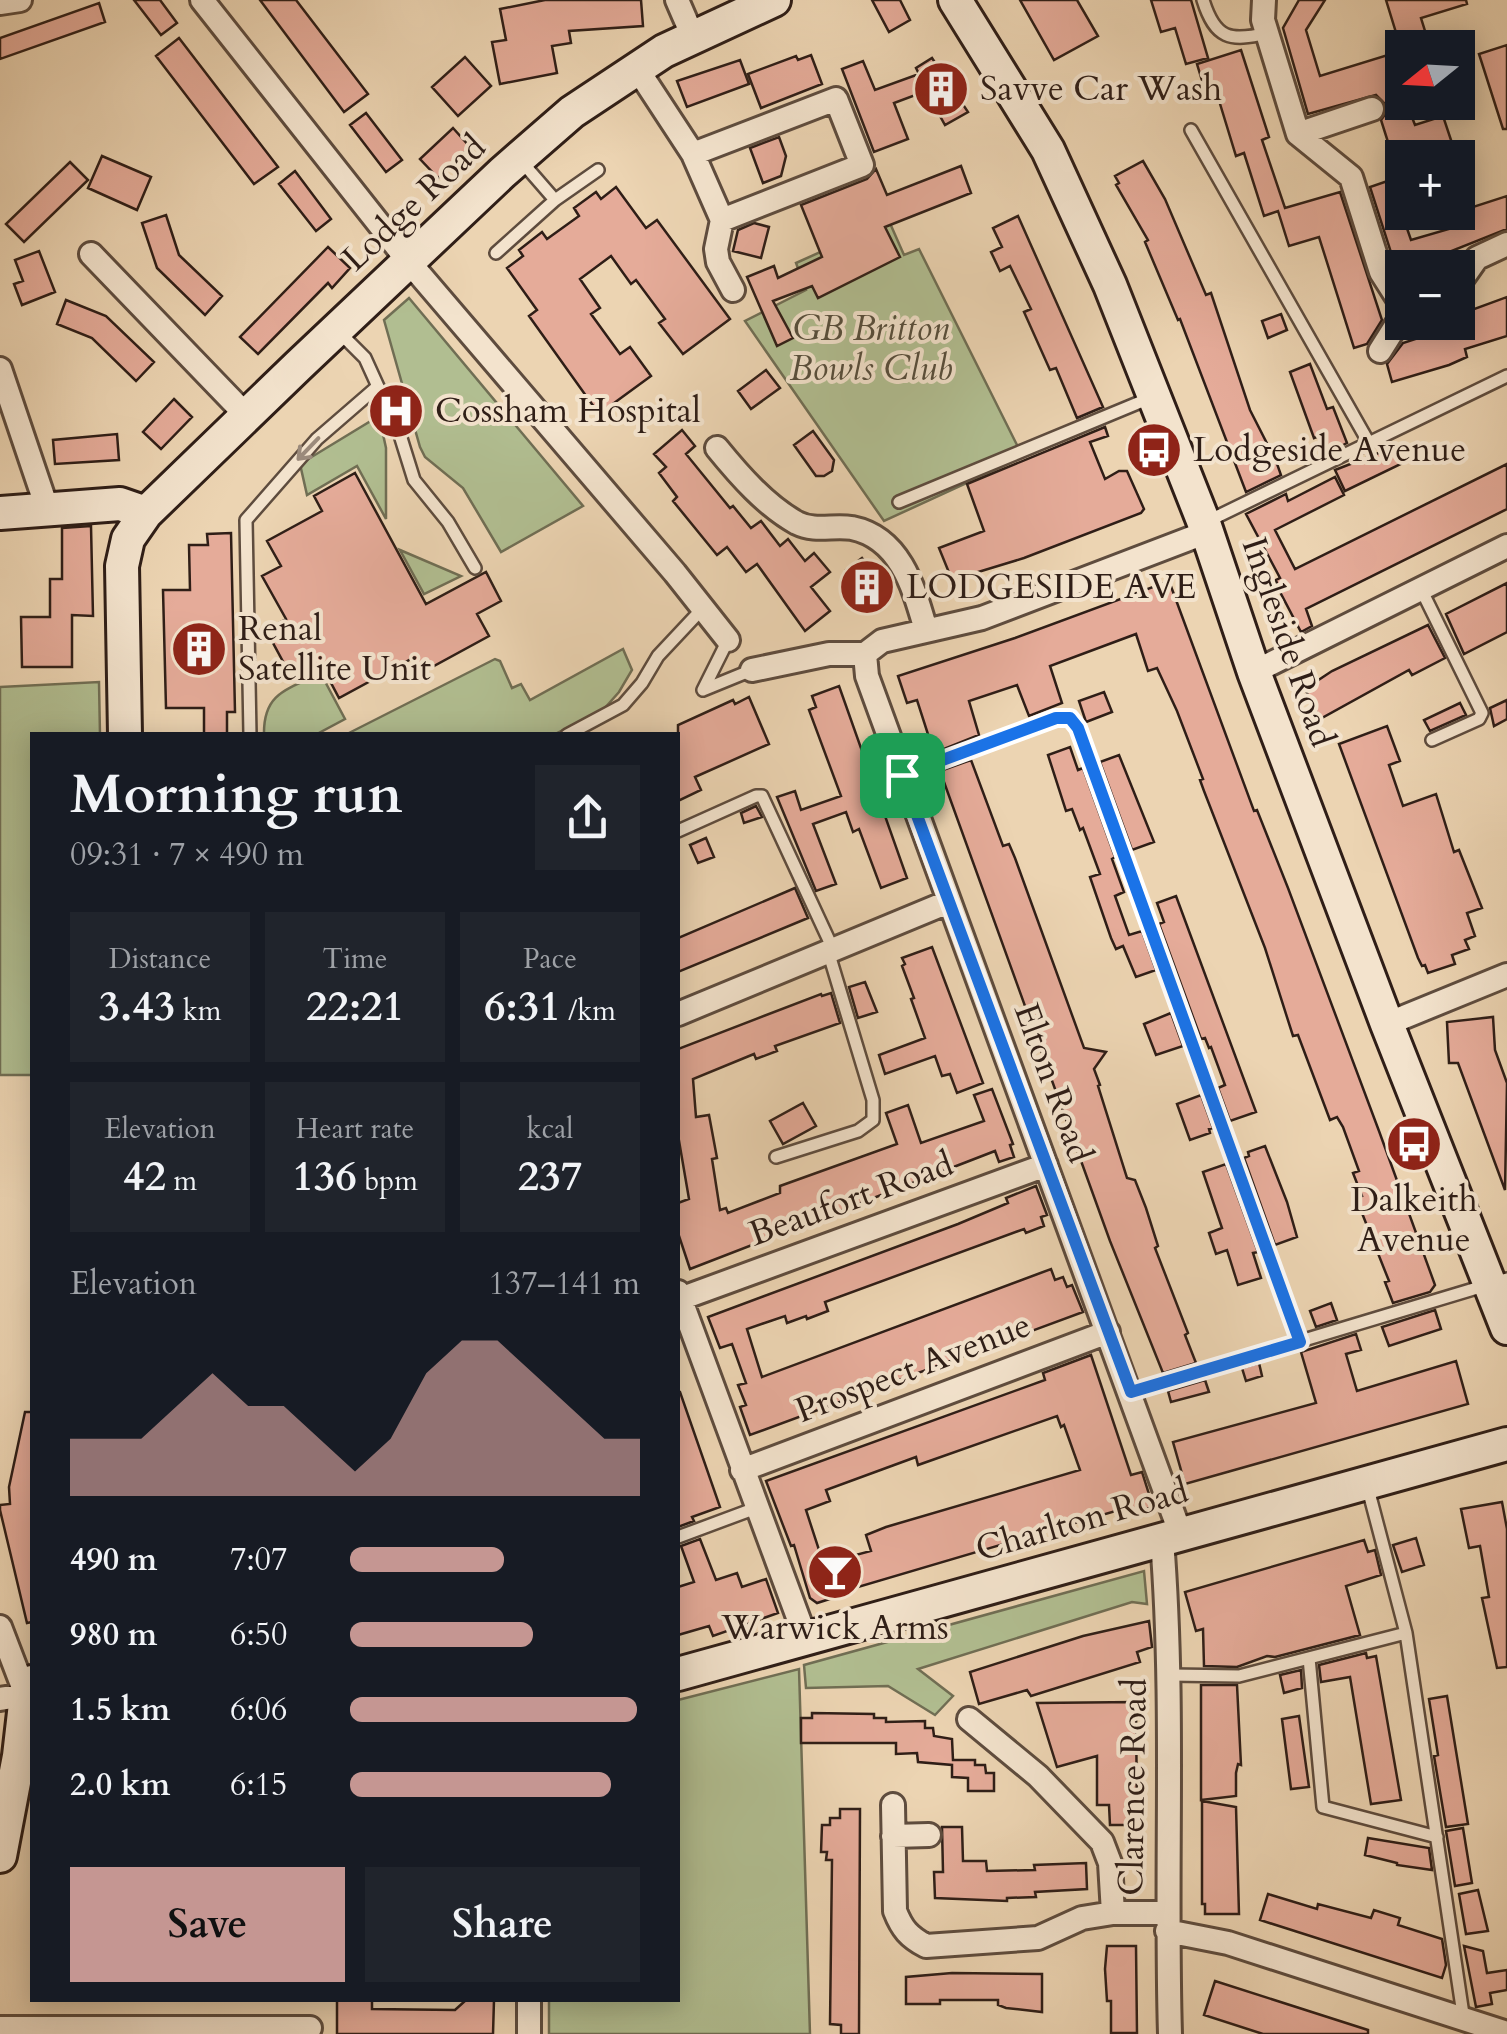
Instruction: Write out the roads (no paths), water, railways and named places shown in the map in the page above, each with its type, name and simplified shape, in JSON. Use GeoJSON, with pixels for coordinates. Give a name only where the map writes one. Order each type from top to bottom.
{"type":"FeatureCollection","features":[{"type":"Feature","properties":{"kind":"street"},"geometry":{"type":"LineString","coordinates":[[0,3],[20,0]]}},
{"type":"Feature","properties":{"kind":"street"},"geometry":{"type":"LineString","coordinates":[[202,0],[409,262],[728,640]]}},
{"type":"Feature","properties":{"kind":"street"},"geometry":{"type":"LineString","coordinates":[[676,0],[693,37]]}},
{"type":"Feature","properties":{"kind":"street","name":"Lodge Road"},"geometry":{"type":"LineString","coordinates":[[125,732],[122,566],[128,540],[146,514],[572,112],[636,67],[774,0]]}},
{"type":"Feature","properties":{"kind":"street","name":"Ingleside Road"},"geometry":{"type":"LineString","coordinates":[[955,0],[1048,150],[1110,285],[1206,527],[1254,672],[1387,1024],[1498,1282],[1507,1328]]}},
{"type":"Feature","properties":{"kind":"street"},"geometry":{"type":"LineString","coordinates":[[1264,0],[1261,12],[1298,134],[1351,177],[1385,278]]}},
{"type":"Feature","properties":{"kind":"street"},"geometry":{"type":"LineString","coordinates":[[636,67],[692,154],[722,220],[716,249],[718,262],[734,290]]}},
{"type":"Feature","properties":{"kind":"street"},"geometry":{"type":"LineString","coordinates":[[692,154],[836,99],[862,166],[722,220]]}},
{"type":"Feature","properties":{"kind":"street"},"geometry":{"type":"LineString","coordinates":[[1298,134],[1372,109]]}},
{"type":"Feature","properties":{"kind":"street"},"geometry":{"type":"LineString","coordinates":[[1475,261],[1507,244]]}},
{"type":"Feature","properties":{"kind":"street"},"geometry":{"type":"LineString","coordinates":[[90,254],[247,416]]}},
{"type":"Feature","properties":{"kind":"street"},"geometry":{"type":"LineString","coordinates":[[1380,351],[1387,340]]}},
{"type":"Feature","properties":{"kind":"street"},"geometry":{"type":"LineString","coordinates":[[0,369],[46,508]]}},
{"type":"Feature","properties":{"kind":"street"},"geometry":{"type":"LineString","coordinates":[[717,448],[745,481],[797,523],[814,528],[851,528],[876,538],[896,556],[910,578],[926,630]]}},
{"type":"Feature","properties":{"kind":"street"},"geometry":{"type":"LineString","coordinates":[[0,513],[120,504],[146,514]]}},
{"type":"Feature","properties":{"kind":"street"},"geometry":{"type":"LineString","coordinates":[[752,670],[829,654],[865,654],[882,641],[982,618],[1206,527]]}},
{"type":"Feature","properties":{"kind":"street"},"geometry":{"type":"LineString","coordinates":[[1254,672],[1507,546]]}},
{"type":"Feature","properties":{"kind":"street","name":"Elton Road"},"geometry":{"type":"LineString","coordinates":[[865,654],[866,676],[1131,1392],[1171,1537]]}},
{"type":"Feature","properties":{"kind":"street"},"geometry":{"type":"LineString","coordinates":[[680,1013],[948,902]]}},
{"type":"Feature","properties":{"kind":"street"},"geometry":{"type":"LineString","coordinates":[[1387,1024],[1507,975]]}},
{"type":"Feature","properties":{"kind":"street","name":"Beaufort Road"},"geometry":{"type":"LineString","coordinates":[[680,1296],[1046,1165]]}},
{"type":"Feature","properties":{"kind":"street"},"geometry":{"type":"LineString","coordinates":[[680,1299],[806,1638]]}},
{"type":"Feature","properties":{"kind":"street","name":"Prospect Avenue"},"geometry":{"type":"LineString","coordinates":[[742,1470],[1108,1332]]}},
{"type":"Feature","properties":{"kind":"street","name":"Charlton Road"},"geometry":{"type":"LineString","coordinates":[[680,1673],[1507,1444]]}},
{"type":"Feature","properties":{"kind":"street","name":"Clarence Road"},"geometry":{"type":"LineString","coordinates":[[1170,2034],[1167,1922],[1171,1537]]}},
{"type":"Feature","properties":{"kind":"street"},"geometry":{"type":"LineString","coordinates":[[0,1627],[23,1693],[19,1756],[0,1856]]}},
{"type":"Feature","properties":{"kind":"street"},"geometry":{"type":"LineString","coordinates":[[970,1719],[1038,1776],[1102,1842],[1110,1862],[1113,1913]]}},
{"type":"Feature","properties":{"kind":"street"},"geometry":{"type":"LineString","coordinates":[[893,1806],[896,1912],[902,1928],[926,1946],[1038,1938],[1082,1918],[1113,1913],[1167,1922],[1507,2033]]}},
{"type":"Feature","properties":{"kind":"street"},"geometry":{"type":"LineString","coordinates":[[893,1836],[929,1835]]}},
{"type":"Feature","properties":{"kind":"street"},"geometry":{"type":"LineString","coordinates":[[529,2002],[529,2034]]}},
{"type":"Feature","properties":{"kind":"street"},"geometry":{"type":"LineString","coordinates":[[0,2028],[310,2028]]}},
{"type":"Feature","properties":{"kind":"lane"},"geometry":{"type":"LineString","coordinates":[[1203,0],[1209,20],[1230,38],[1241,40],[1267,32]]}},
{"type":"Feature","properties":{"kind":"lane"},"geometry":{"type":"LineString","coordinates":[[1192,130],[1370,443]]}},
{"type":"Feature","properties":{"kind":"lane"},"geometry":{"type":"LineString","coordinates":[[519,159],[555,200]]}},
{"type":"Feature","properties":{"kind":"lane"},"geometry":{"type":"LineString","coordinates":[[496,253],[555,200],[598,170]]}},
{"type":"Feature","properties":{"kind":"lane"},"geometry":{"type":"LineString","coordinates":[[337,330],[364,358],[400,435],[414,480],[448,522],[475,568]]}},
{"type":"Feature","properties":{"kind":"lane"},"geometry":{"type":"LineString","coordinates":[[1206,527],[1507,376]]}},
{"type":"Feature","properties":{"kind":"lane"},"geometry":{"type":"LineString","coordinates":[[250,732],[246,520],[317,439],[378,387]]}},
{"type":"Feature","properties":{"kind":"lane"},"geometry":{"type":"LineString","coordinates":[[899,502],[1154,396]]}},
{"type":"Feature","properties":{"kind":"lane"},"geometry":{"type":"LineString","coordinates":[[1421,589],[1482,713],[1479,719],[1432,740]]}},
{"type":"Feature","properties":{"kind":"lane"},"geometry":{"type":"LineString","coordinates":[[573,732],[623,705],[658,656],[703,608]]}},
{"type":"Feature","properties":{"kind":"lane"},"geometry":{"type":"LineString","coordinates":[[728,640],[703,690],[752,670]]}},
{"type":"Feature","properties":{"kind":"lane"},"geometry":{"type":"LineString","coordinates":[[902,775],[1056,718],[1070,718],[1078,728],[1300,1342]]}},
{"type":"Feature","properties":{"kind":"lane"},"geometry":{"type":"LineString","coordinates":[[680,830],[762,796],[831,951],[872,1100],[873,1120],[858,1131],[776,1158]]}},
{"type":"Feature","properties":{"kind":"lane"},"geometry":{"type":"LineString","coordinates":[[1131,1392],[1498,1282]]}},
{"type":"Feature","properties":{"kind":"lane"},"geometry":{"type":"LineString","coordinates":[[1366,1481],[1406,1633],[1464,2021]]}},
{"type":"Feature","properties":{"kind":"lane"},"geometry":{"type":"LineString","coordinates":[[680,1535],[756,1508]]}},
{"type":"Feature","properties":{"kind":"lane"},"geometry":{"type":"LineString","coordinates":[[1170,1675],[1239,1676],[1406,1633]]}},
{"type":"Feature","properties":{"kind":"lane"},"geometry":{"type":"LineString","coordinates":[[1309,1658],[1323,1807],[1437,1837]]}},
{"type":"Feature","properties":{"kind":"place","name":"Savve Car Wash"},"geometry":{"type":"Point","coordinates":[941,89]}},
{"type":"Feature","properties":{"kind":"place","name":"Cossham Hospital"},"geometry":{"type":"Point","coordinates":[396,411]}},
{"type":"Feature","properties":{"kind":"place","name":"Lodgeside Avenue"},"geometry":{"type":"Point","coordinates":[1154,450]}},
{"type":"Feature","properties":{"kind":"place","name":"LODGESIDE AVE"},"geometry":{"type":"Point","coordinates":[867,587]}},
{"type":"Feature","properties":{"kind":"place","name":"Renal Satellite Unit"},"geometry":{"type":"Point","coordinates":[199,649]}},
{"type":"Feature","properties":{"kind":"place","name":"Dalkeith Avenue"},"geometry":{"type":"Point","coordinates":[1414,1144]}},
{"type":"Feature","properties":{"kind":"place","name":"Warwick Arms"},"geometry":{"type":"Point","coordinates":[835,1572]}},
{"type":"Feature","properties":{"kind":"park label","name":"GB Britton Bowls Club"},"geometry":{"type":"Point","coordinates":[871,349]}}]}
